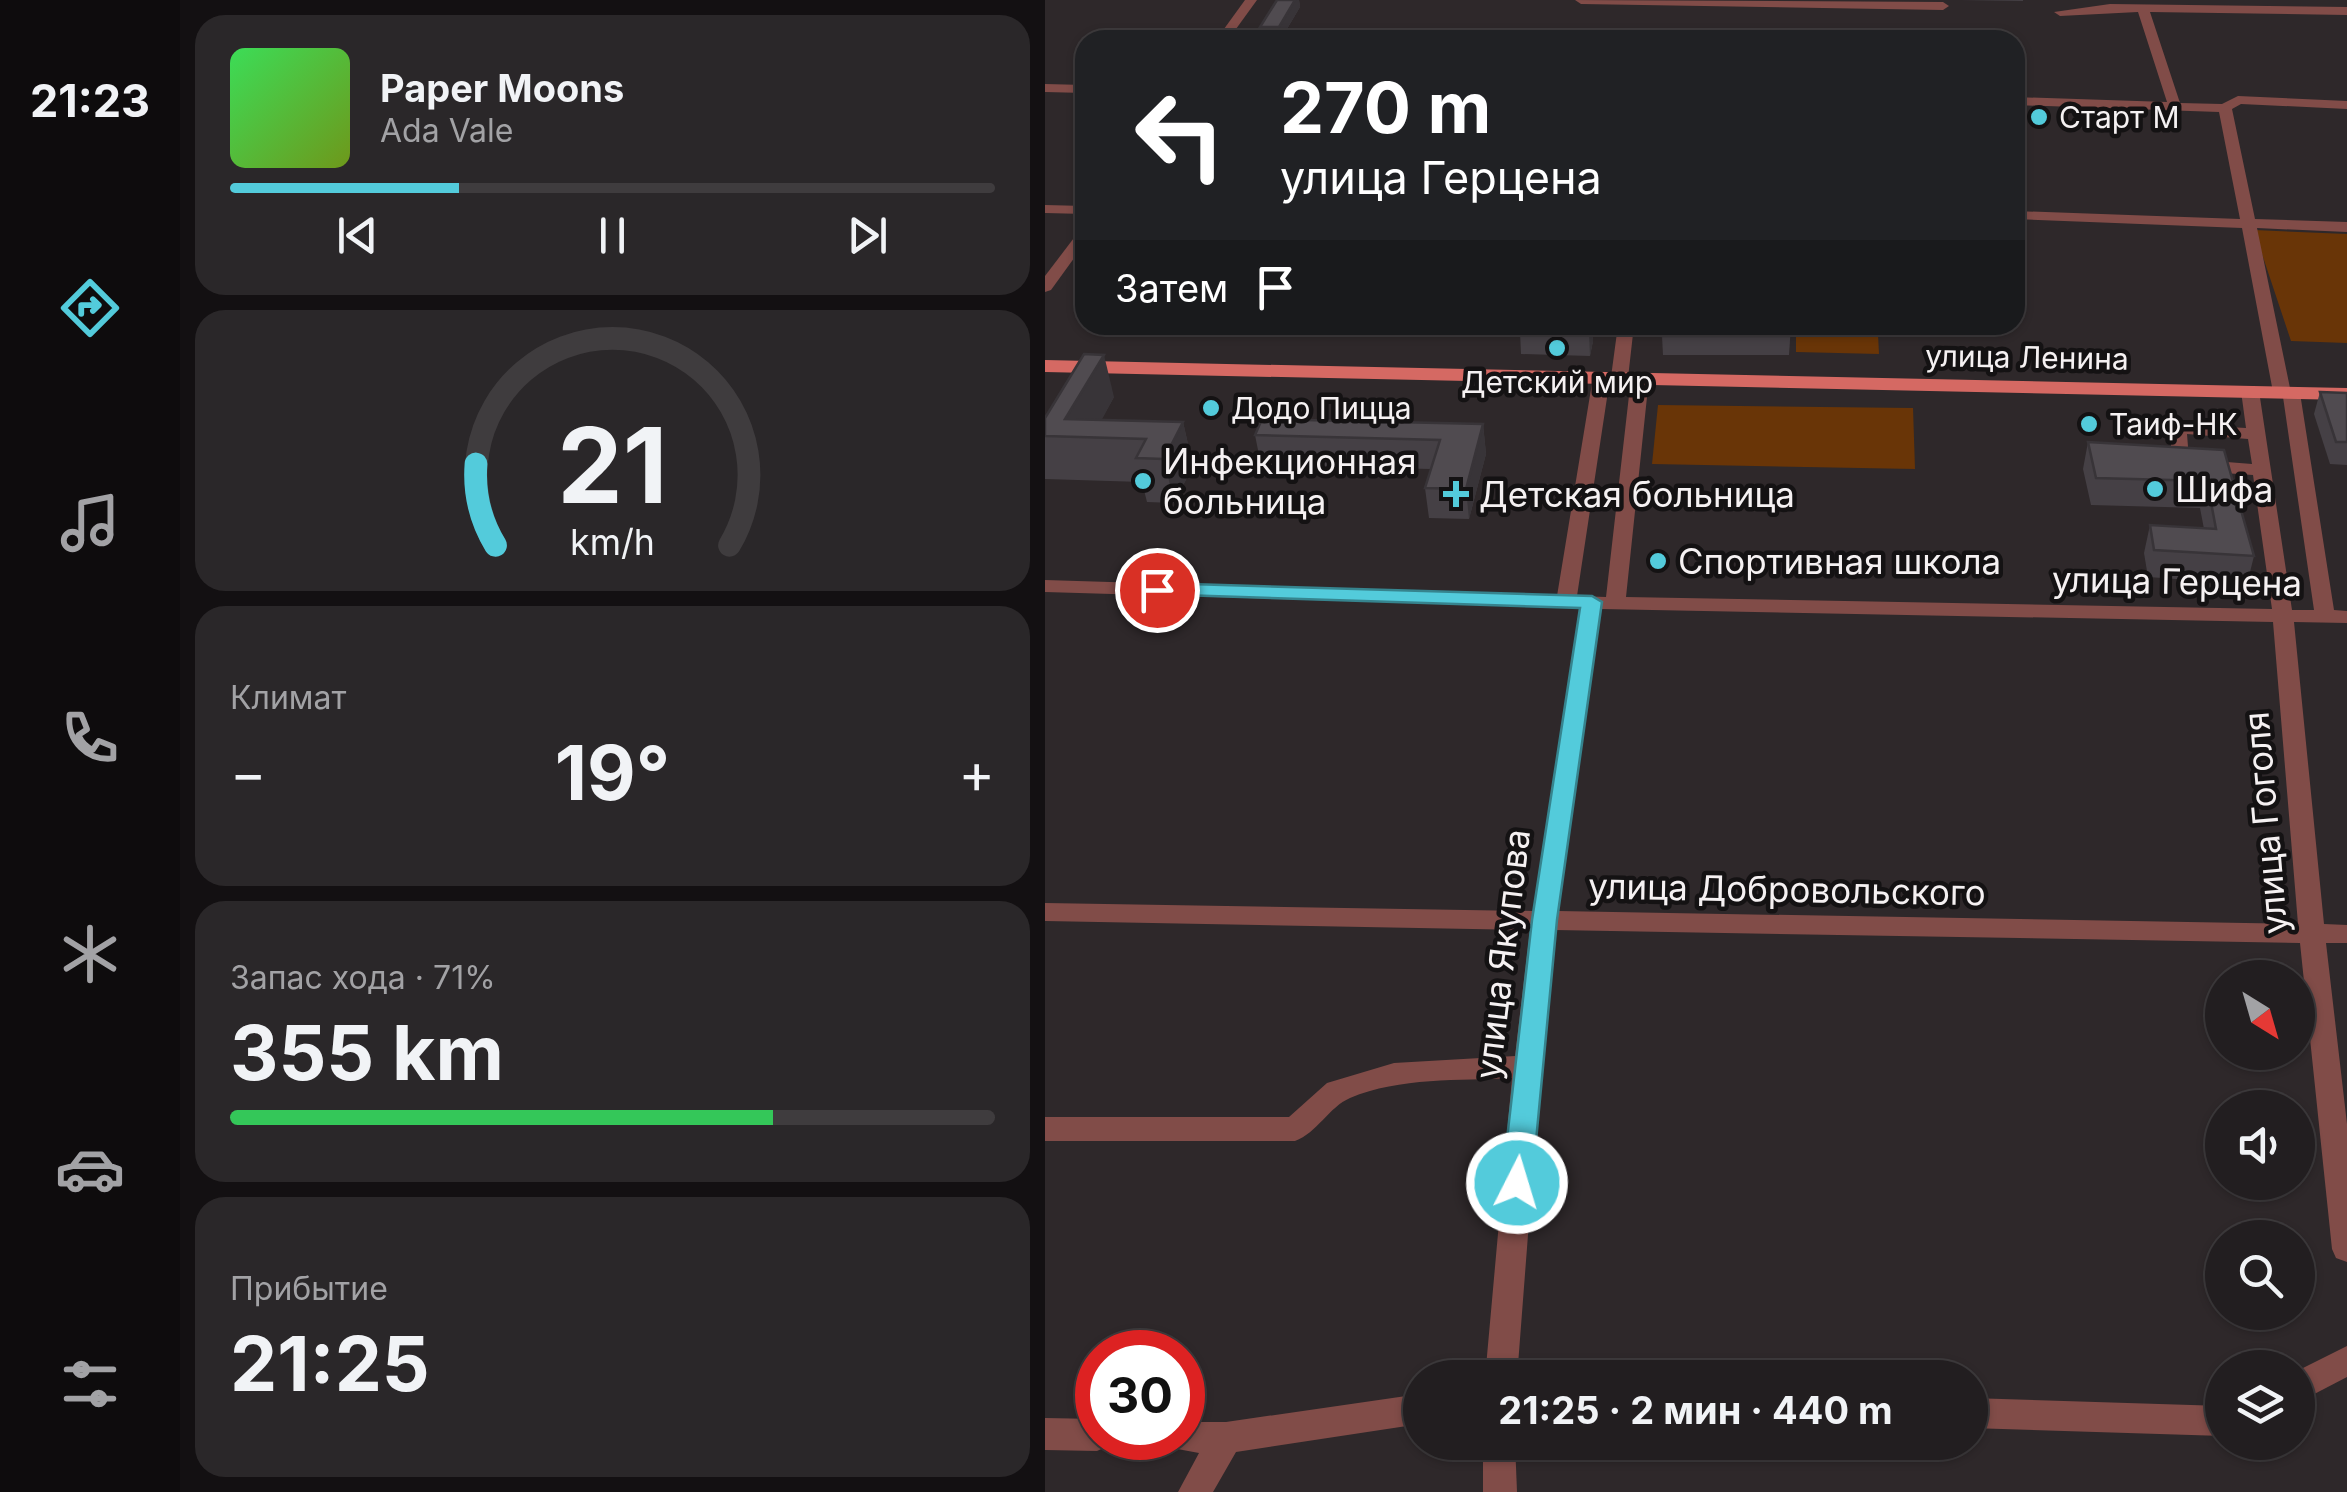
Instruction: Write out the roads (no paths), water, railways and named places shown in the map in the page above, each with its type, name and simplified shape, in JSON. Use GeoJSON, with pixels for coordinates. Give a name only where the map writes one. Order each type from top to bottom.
{"type":"FeatureCollection","features":[{"type":"Feature","properties":{"kind":"main road","name":"улица Ленина"},"geometry":{"type":"LineString","coordinates":[[1045,366],[2347,394]]}},
{"type":"Feature","properties":{"kind":"street"},"geometry":{"type":"LineString","coordinates":[[1229,30],[1251,0]]}},
{"type":"Feature","properties":{"kind":"street"},"geometry":{"type":"LineString","coordinates":[[1581,0],[1943,6]]}},
{"type":"Feature","properties":{"kind":"street"},"geometry":{"type":"LineString","coordinates":[[2085,0],[2111,8]]}},
{"type":"Feature","properties":{"kind":"street"},"geometry":{"type":"LineString","coordinates":[[2060,12],[2171,4],[2347,11]]}},
{"type":"Feature","properties":{"kind":"street"},"geometry":{"type":"LineString","coordinates":[[2143,9],[2175,107]]}},
{"type":"Feature","properties":{"kind":"street"},"geometry":{"type":"LineString","coordinates":[[1045,88],[1075,88]]}},
{"type":"Feature","properties":{"kind":"street"},"geometry":{"type":"LineString","coordinates":[[2025,102],[2225,108],[2238,100],[2347,105]]}},
{"type":"Feature","properties":{"kind":"street"},"geometry":{"type":"LineString","coordinates":[[2225,108],[2245,224],[2336,617]]}},
{"type":"Feature","properties":{"kind":"street"},"geometry":{"type":"LineString","coordinates":[[1045,209],[1075,210]]}},
{"type":"Feature","properties":{"kind":"street"},"geometry":{"type":"LineString","coordinates":[[2025,216],[2347,227]]}},
{"type":"Feature","properties":{"kind":"street"},"geometry":{"type":"LineString","coordinates":[[1045,287],[1075,246]]}},
{"type":"Feature","properties":{"kind":"street"},"geometry":{"type":"LineString","coordinates":[[1591,602],[1625,335]]}},
{"type":"Feature","properties":{"kind":"street"},"geometry":{"type":"LineString","coordinates":[[1591,602],[1620,378]]}},
{"type":"Feature","properties":{"kind":"street","name":"улица Гоголя"},"geometry":{"type":"LineString","coordinates":[[2250,392],[2283,615],[2312,935],[2347,1249]]}},
{"type":"Feature","properties":{"kind":"street"},"geometry":{"type":"LineString","coordinates":[[2256,434],[2177,428],[2181,464],[2261,470]]}},
{"type":"Feature","properties":{"kind":"street","name":"улица Герцена"},"geometry":{"type":"LineString","coordinates":[[1045,586],[2336,617]]}},
{"type":"Feature","properties":{"kind":"street","name":"улица Якупова"},"geometry":{"type":"LineString","coordinates":[[1502,1360],[1527,1066],[1544,920],[1591,602]]}},
{"type":"Feature","properties":{"kind":"street","name":"улица Добровольского"},"geometry":{"type":"LineString","coordinates":[[1045,912],[2347,934]]}},
{"type":"Feature","properties":{"kind":"street"},"geometry":{"type":"LineString","coordinates":[[1045,1129],[1295,1129],[1337,1091],[1394,1074],[1527,1066]]}},
{"type":"Feature","properties":{"kind":"street"},"geometry":{"type":"LineString","coordinates":[[2315,1379],[2347,1362]]}},
{"type":"Feature","properties":{"kind":"street"},"geometry":{"type":"LineString","coordinates":[[1205,1438],[1226,1438],[1403,1412]]}},
{"type":"Feature","properties":{"kind":"street"},"geometry":{"type":"LineString","coordinates":[[1988,1414],[2205,1420]]}},
{"type":"Feature","properties":{"kind":"street"},"geometry":{"type":"LineString","coordinates":[[1045,1434],[1075,1435]]}},
{"type":"Feature","properties":{"kind":"street"},"geometry":{"type":"LineString","coordinates":[[1195,1492],[1226,1438]]}},
{"type":"Feature","properties":{"kind":"street"},"geometry":{"type":"LineString","coordinates":[[1499,1460],[1500,1492]]}},
{"type":"Feature","properties":{"kind":"place","name":"Старт М"},"geometry":{"type":"Point","coordinates":[2039,117]}},
{"type":"Feature","properties":{"kind":"place","name":"Детский мир"},"geometry":{"type":"Point","coordinates":[1557,348]}},
{"type":"Feature","properties":{"kind":"place","name":"Додо Пицца"},"geometry":{"type":"Point","coordinates":[1211,408]}},
{"type":"Feature","properties":{"kind":"place","name":"Таиф-НК"},"geometry":{"type":"Point","coordinates":[2089,424]}},
{"type":"Feature","properties":{"kind":"place","name":"Инфекционная больница"},"geometry":{"type":"Point","coordinates":[1143,481]}},
{"type":"Feature","properties":{"kind":"place","name":"Шифа"},"geometry":{"type":"Point","coordinates":[2155,489]}},
{"type":"Feature","properties":{"kind":"place","name":"Детская больница"},"geometry":{"type":"Point","coordinates":[1456,494]}},
{"type":"Feature","properties":{"kind":"place","name":"Спортивная школа"},"geometry":{"type":"Point","coordinates":[1658,561]}}]}
